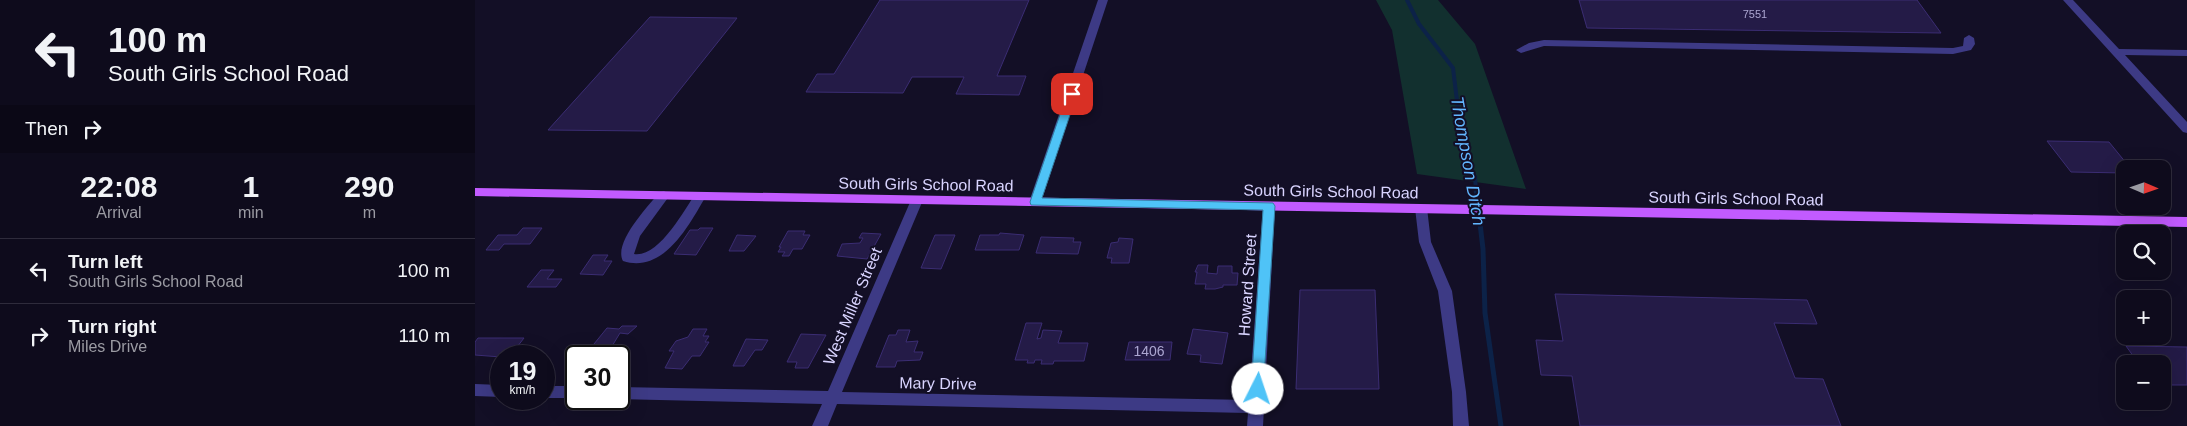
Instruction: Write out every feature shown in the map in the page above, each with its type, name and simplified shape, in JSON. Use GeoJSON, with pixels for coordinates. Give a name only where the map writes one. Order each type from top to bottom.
{"type":"FeatureCollection","features":[{"type":"Feature","properties":{"kind":"main road","name":"South Girls School Road"},"geometry":{"type":"LineString","coordinates":[[475,192],[2187,222]]}},
{"type":"Feature","properties":{"kind":"street"},"geometry":{"type":"LineString","coordinates":[[1035,202],[1103,0]]}},
{"type":"Feature","properties":{"kind":"street"},"geometry":{"type":"LineString","coordinates":[[2068,0],[2187,129]]}},
{"type":"Feature","properties":{"kind":"street"},"geometry":{"type":"LineString","coordinates":[[1521,50],[1544,43],[1953,51],[1967,48],[1970,44],[1969,38]]}},
{"type":"Feature","properties":{"kind":"street"},"geometry":{"type":"LineString","coordinates":[[2117,52],[2187,53]]}},
{"type":"Feature","properties":{"kind":"street"},"geometry":{"type":"LineString","coordinates":[[664,195],[630,242],[627,253],[628,258],[639,261],[656,255],[700,196]]}},
{"type":"Feature","properties":{"kind":"street","name":"West Miller Street"},"geometry":{"type":"LineString","coordinates":[[820,426],[917,200]]}},
{"type":"Feature","properties":{"kind":"street","name":"Howard Street"},"geometry":{"type":"LineString","coordinates":[[1255,426],[1269,206]]}},
{"type":"Feature","properties":{"kind":"street"},"geometry":{"type":"LineString","coordinates":[[1421,208],[1425,242],[1445,291],[1459,392],[1461,426]]}},
{"type":"Feature","properties":{"kind":"street"},"geometry":{"type":"LineString","coordinates":[[475,390],[490,391]]}},
{"type":"Feature","properties":{"kind":"street","name":"Mary Drive"},"geometry":{"type":"LineString","coordinates":[[630,393],[1257,407]]}},
{"type":"Feature","properties":{"kind":"green space"},"geometry":{"type":"Polygon","coordinates":[[[1376,0],[1438,0],[1475,44],[1526,189],[1417,174],[1392,30],[1376,0]]]}},
{"type":"Feature","properties":{"kind":"building"},"geometry":{"type":"Polygon","coordinates":[[[880,0],[1029,0],[997,76],[1026,76],[1019,95],[956,94],[964,77],[912,77],[903,93],[806,92],[817,74],[834,74],[880,0]]]}},
{"type":"Feature","properties":{"kind":"building"},"geometry":{"type":"Polygon","coordinates":[[[1579,0],[1917,0],[1941,33],[1587,28],[1579,0]]]}},
{"type":"Feature","properties":{"kind":"building"},"geometry":{"type":"Polygon","coordinates":[[[650,17],[737,18],[647,131],[548,130],[650,17]]]}},
{"type":"Feature","properties":{"kind":"building"},"geometry":{"type":"Polygon","coordinates":[[[2047,141],[2109,142],[2124,160],[2116,160],[2116,173],[2071,172],[2047,141]]]}},
{"type":"Feature","properties":{"kind":"building"},"geometry":{"type":"Polygon","coordinates":[[[523,228],[542,228],[530,244],[504,244],[499,250],[486,250],[498,235],[517,235],[523,228]]]}},
{"type":"Feature","properties":{"kind":"building"},"geometry":{"type":"Polygon","coordinates":[[[700,228],[713,228],[696,255],[674,254],[690,230],[698,230],[700,228]]]}},
{"type":"Feature","properties":{"kind":"building"},"geometry":{"type":"Polygon","coordinates":[[[788,231],[805,231],[803,235],[810,235],[802,249],[793,249],[789,256],[782,256],[785,252],[778,252],[781,247],[779,247],[788,231]]]}},
{"type":"Feature","properties":{"kind":"building"},"geometry":{"type":"Polygon","coordinates":[[[862,233],[881,234],[867,259],[837,256],[842,244],[860,243],[863,238],[859,238],[862,233]]]}},
{"type":"Feature","properties":{"kind":"building"},"geometry":{"type":"Polygon","coordinates":[[[1000,233],[1024,235],[1019,250],[975,250],[980,235],[999,235],[1000,233]]]}},
{"type":"Feature","properties":{"kind":"building"},"geometry":{"type":"Polygon","coordinates":[[[737,235],[756,236],[744,251],[729,251],[737,235]]]}},
{"type":"Feature","properties":{"kind":"building"},"geometry":{"type":"Polygon","coordinates":[[[935,235],[955,235],[941,269],[921,268],[935,235]]]}},
{"type":"Feature","properties":{"kind":"building"},"geometry":{"type":"Polygon","coordinates":[[[1041,237],[1074,238],[1073,242],[1081,242],[1078,254],[1036,253],[1041,237]]]}},
{"type":"Feature","properties":{"kind":"building"},"geometry":{"type":"Polygon","coordinates":[[[1119,238],[1133,239],[1129,263],[1111,263],[1112,258],[1107,258],[1111,243],[1118,242],[1119,238]]]}},
{"type":"Feature","properties":{"kind":"building"},"geometry":{"type":"Polygon","coordinates":[[[593,255],[608,255],[604,261],[612,261],[603,275],[580,274],[593,255]]]}},
{"type":"Feature","properties":{"kind":"building"},"geometry":{"type":"Polygon","coordinates":[[[1198,265],[1208,265],[1207,273],[1217,274],[1218,266],[1232,266],[1232,273],[1238,273],[1237,285],[1223,285],[1223,287],[1215,289],[1205,289],[1206,284],[1195,284],[1197,272],[1195,272],[1198,265]]]}},
{"type":"Feature","properties":{"kind":"building"},"geometry":{"type":"Polygon","coordinates":[[[541,270],[554,270],[547,279],[562,279],[556,287],[527,287],[541,270]]]}},
{"type":"Feature","properties":{"kind":"building"},"geometry":{"type":"Polygon","coordinates":[[[1300,290],[1375,290],[1379,389],[1296,389],[1300,290]]]}},
{"type":"Feature","properties":{"kind":"building"},"geometry":{"type":"Polygon","coordinates":[[[1555,294],[1807,300],[1817,324],[1774,323],[1795,378],[1823,379],[1841,426],[1580,426],[1572,376],[1541,375],[1536,340],[1563,341],[1555,294]]]}},
{"type":"Feature","properties":{"kind":"building"},"geometry":{"type":"Polygon","coordinates":[[[1026,323],[1042,323],[1037,339],[1041,338],[1043,330],[1062,331],[1058,343],[1088,343],[1084,361],[1054,361],[1053,364],[1041,364],[1042,360],[1027,363],[1028,360],[1015,360],[1026,323]]]}},
{"type":"Feature","properties":{"kind":"building"},"geometry":{"type":"Polygon","coordinates":[[[622,326],[637,326],[628,334],[620,333],[613,345],[593,345],[607,328],[619,329],[622,326]]]}},
{"type":"Feature","properties":{"kind":"building"},"geometry":{"type":"Polygon","coordinates":[[[693,329],[707,329],[703,336],[709,336],[705,342],[709,342],[700,356],[692,356],[682,369],[665,368],[674,351],[669,351],[676,341],[688,337],[693,329]]]}},
{"type":"Feature","properties":{"kind":"building"},"geometry":{"type":"Polygon","coordinates":[[[1193,329],[1228,333],[1222,364],[1200,362],[1201,355],[1187,354],[1193,329]]]}},
{"type":"Feature","properties":{"kind":"building"},"geometry":{"type":"Polygon","coordinates":[[[898,330],[910,330],[906,342],[918,341],[914,352],[923,352],[920,360],[897,361],[895,367],[876,367],[889,335],[896,335],[898,330]]]}},
{"type":"Feature","properties":{"kind":"building"},"geometry":{"type":"Polygon","coordinates":[[[801,334],[826,335],[808,368],[795,368],[797,362],[787,362],[801,334]]]}},
{"type":"Feature","properties":{"kind":"building"},"geometry":{"type":"Polygon","coordinates":[[[478,338],[524,338],[519,345],[490,345],[490,356],[475,355],[475,342],[478,338]]]}},
{"type":"Feature","properties":{"kind":"building"},"geometry":{"type":"Polygon","coordinates":[[[746,339],[768,340],[762,350],[755,350],[744,366],[733,366],[746,339]]]}},
{"type":"Feature","properties":{"kind":"building"},"geometry":{"type":"Polygon","coordinates":[[[1129,342],[1172,342],[1170,360],[1125,360],[1129,342]]]}},
{"type":"Feature","properties":{"kind":"building"},"geometry":{"type":"Polygon","coordinates":[[[2126,346],[2187,347],[2187,385],[2171,385],[2171,355],[2132,355],[2126,346]]]}},
{"type":"Feature","properties":{"kind":"waterway","name":"Thompson Ditch"},"geometry":{"type":"LineString","coordinates":[[1407,0],[1419,24],[1453,68],[1463,150],[1475,177],[1476,190]]}},
{"type":"Feature","properties":{"kind":"waterway","name":"Thompson Ditch"},"geometry":{"type":"LineString","coordinates":[[1476,189],[1483,249],[1485,313],[1501,426]]}},
{"type":"Feature","properties":{"kind":"route"},"geometry":{"type":"LineString","coordinates":[[1072,94],[1035,202],[1269,206],[1258,389]]}}]}
